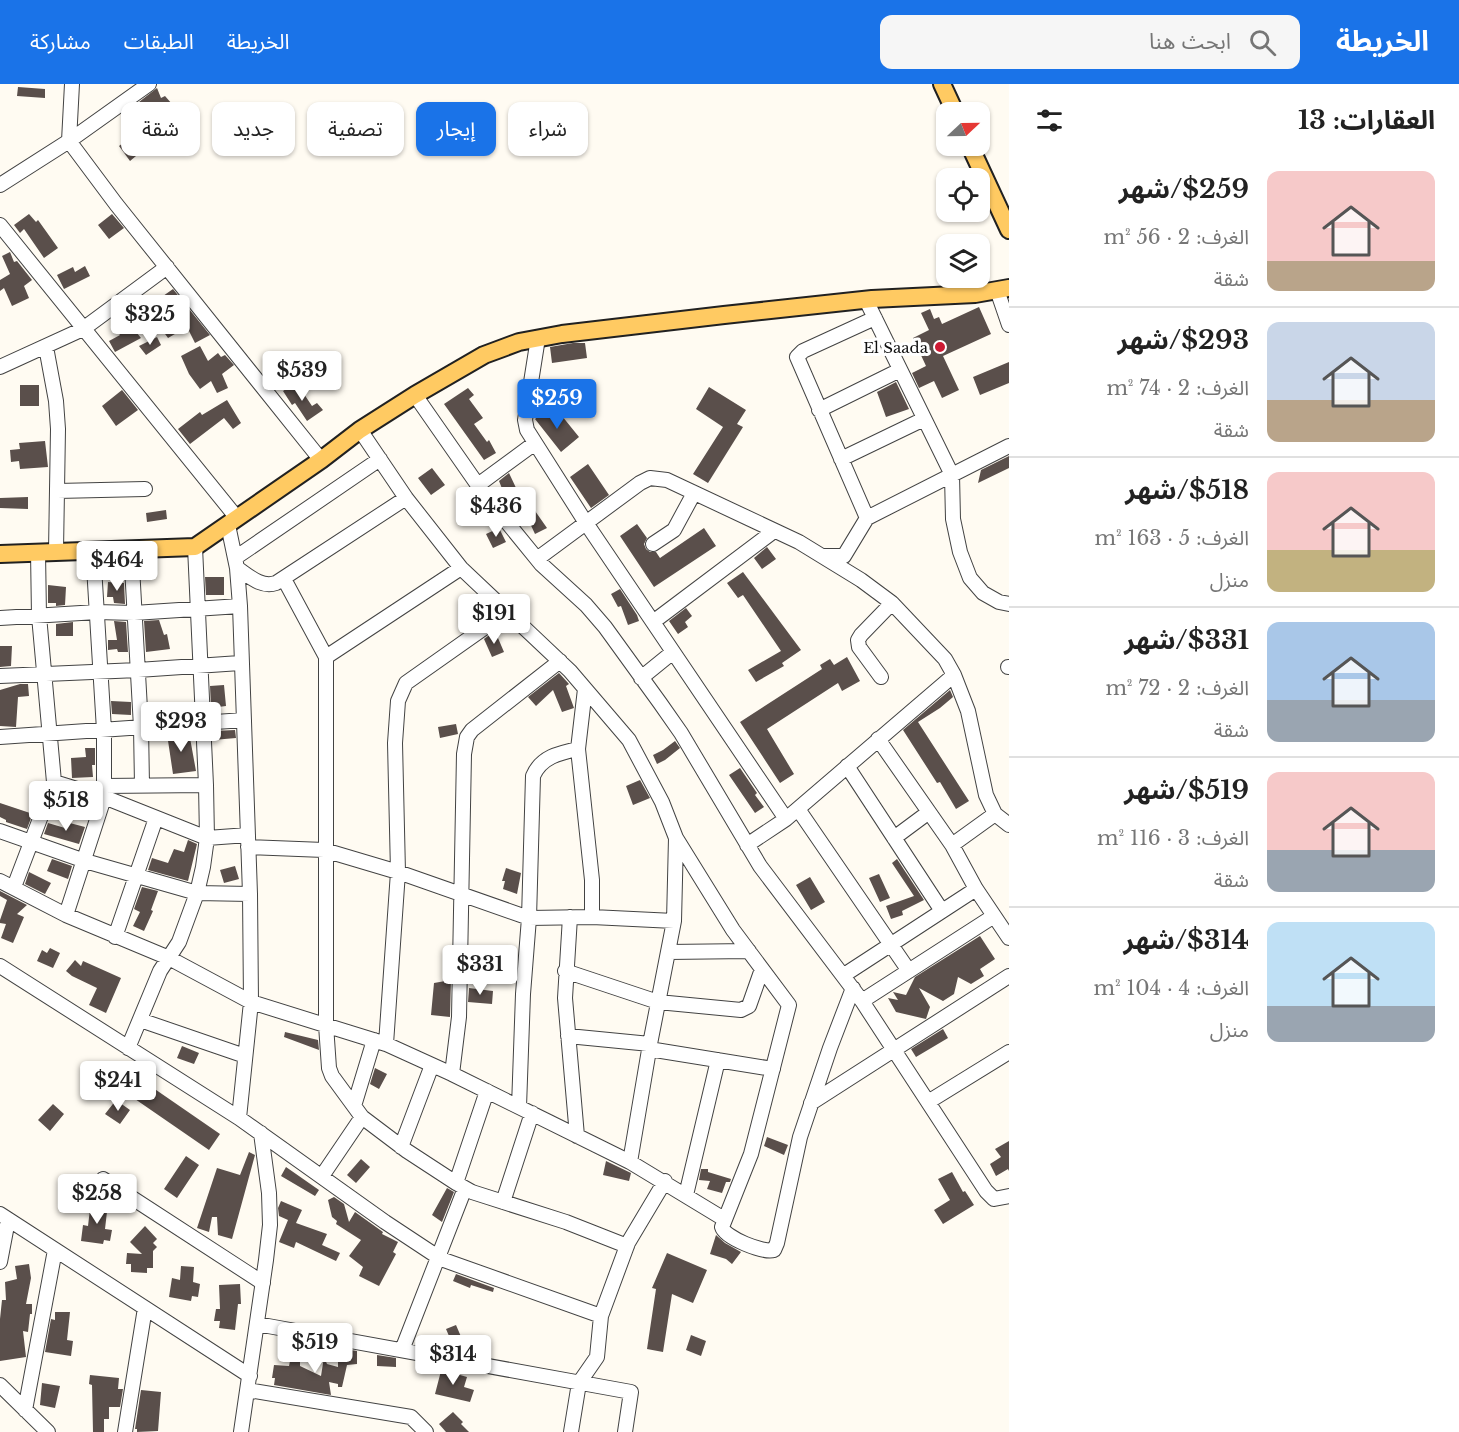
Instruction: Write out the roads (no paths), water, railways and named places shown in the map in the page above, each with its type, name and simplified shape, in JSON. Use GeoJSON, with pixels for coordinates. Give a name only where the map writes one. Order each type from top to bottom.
{"type":"FeatureCollection","features":[{"type":"Feature","properties":{"kind":"main road"},"geometry":{"type":"LineString","coordinates":[[942,84],[950,102]]}},
{"type":"Feature","properties":{"kind":"main road"},"geometry":{"type":"LineString","coordinates":[[975,156],[1009,230]]}},
{"type":"Feature","properties":{"kind":"main road"},"geometry":{"type":"LineString","coordinates":[[0,554],[195,547],[321,460],[360,430],[415,395],[484,355],[519,342],[584,331],[866,300],[975,294],[1003,289]]}},
{"type":"Feature","properties":{"kind":"street"},"geometry":{"type":"LineString","coordinates":[[72,84],[69,141],[321,460]]}},
{"type":"Feature","properties":{"kind":"street"},"geometry":{"type":"LineString","coordinates":[[0,185],[69,141],[149,84]]}},
{"type":"Feature","properties":{"kind":"street"},"geometry":{"type":"LineString","coordinates":[[0,225],[232,521],[240,606],[240,663],[250,894],[250,1002],[239,1118]]}},
{"type":"Feature","properties":{"kind":"street"},"geometry":{"type":"LineString","coordinates":[[0,367],[83,329],[167,267]]}},
{"type":"Feature","properties":{"kind":"street"},"geometry":{"type":"LineString","coordinates":[[1003,289],[1009,325]]}},
{"type":"Feature","properties":{"kind":"street"},"geometry":{"type":"LineString","coordinates":[[866,300],[952,475],[953,519],[960,552],[970,578],[983,593],[999,602],[1009,604]]}},
{"type":"Feature","properties":{"kind":"street"},"geometry":{"type":"LineString","coordinates":[[867,518],[797,361],[798,355],[875,318]]}},
{"type":"Feature","properties":{"kind":"street"},"geometry":{"type":"LineString","coordinates":[[538,338],[525,420],[527,430],[652,622],[786,819]]}},
{"type":"Feature","properties":{"kind":"street"},"geometry":{"type":"LineString","coordinates":[[46,347],[56,401],[56,551]]}},
{"type":"Feature","properties":{"kind":"street"},"geometry":{"type":"LineString","coordinates":[[819,410],[900,370]]}},
{"type":"Feature","properties":{"kind":"street"},"geometry":{"type":"LineString","coordinates":[[415,395],[478,485],[537,559],[586,605],[605,627],[681,733],[760,866],[853,988],[986,1191],[994,1199],[1009,1196]]}},
{"type":"Feature","properties":{"kind":"street"},"geometry":{"type":"LineString","coordinates":[[841,459],[924,419]]}},
{"type":"Feature","properties":{"kind":"street"},"geometry":{"type":"LineString","coordinates":[[360,430],[406,498],[460,568],[560,661],[629,740],[662,802],[676,838],[733,930],[788,1002],[790,1008],[751,1154],[724,1219],[722,1227],[725,1234],[766,1251],[774,1250],[784,1215],[800,1137],[853,988]]}},
{"type":"Feature","properties":{"kind":"street"},"geometry":{"type":"LineString","coordinates":[[478,485],[535,443]]}},
{"type":"Feature","properties":{"kind":"street"},"geometry":{"type":"LineString","coordinates":[[822,556],[844,556],[867,518],[1009,446]]}},
{"type":"Feature","properties":{"kind":"street"},"geometry":{"type":"LineString","coordinates":[[236,563],[380,459]]}},
{"type":"Feature","properties":{"kind":"street"},"geometry":{"type":"LineString","coordinates":[[537,559],[650,478],[667,480],[800,543],[861,580],[892,603],[945,659],[968,711],[986,795],[995,814],[1009,825]]}},
{"type":"Feature","properties":{"kind":"street"},"geometry":{"type":"LineString","coordinates":[[57,491],[145,489]]}},
{"type":"Feature","properties":{"kind":"street"},"geometry":{"type":"LineString","coordinates":[[653,544],[674,530],[694,493]]}},
{"type":"Feature","properties":{"kind":"street"},"geometry":{"type":"LineString","coordinates":[[236,563],[266,585],[284,579],[406,498]]}},
{"type":"Feature","properties":{"kind":"street"},"geometry":{"type":"LineString","coordinates":[[652,622],[774,531]]}},
{"type":"Feature","properties":{"kind":"street"},"geometry":{"type":"LineString","coordinates":[[128,1048],[160,971],[179,942],[197,893],[207,838],[195,547]]}},
{"type":"Feature","properties":{"kind":"street"},"geometry":{"type":"LineString","coordinates":[[131,549],[142,785]]}},
{"type":"Feature","properties":{"kind":"street"},"geometry":{"type":"LineString","coordinates":[[66,915],[85,861],[104,792],[104,730],[93,550]]}},
{"type":"Feature","properties":{"kind":"street"},"geometry":{"type":"LineString","coordinates":[[14,887],[54,782],[39,616],[38,552]]}},
{"type":"Feature","properties":{"kind":"street"},"geometry":{"type":"LineString","coordinates":[[326,657],[460,568]]}},
{"type":"Feature","properties":{"kind":"street"},"geometry":{"type":"LineString","coordinates":[[284,579],[326,657],[324,850],[326,1025],[329,1068],[332,1076],[358,1111],[401,1147],[460,1186],[566,1222],[627,1246]]}},
{"type":"Feature","properties":{"kind":"street"},"geometry":{"type":"LineString","coordinates":[[881,677],[859,647],[858,640],[892,603]]}},
{"type":"Feature","properties":{"kind":"street"},"geometry":{"type":"LineString","coordinates":[[0,618],[240,606]]}},
{"type":"Feature","properties":{"kind":"street"},"geometry":{"type":"LineString","coordinates":[[322,1176],[358,1111],[380,1042],[398,872],[395,743],[400,692],[406,683],[417,674],[508,611]]}},
{"type":"Feature","properties":{"kind":"street"},"geometry":{"type":"LineString","coordinates":[[641,678],[673,652]]}},
{"type":"Feature","properties":{"kind":"street"},"geometry":{"type":"LineString","coordinates":[[452,1074],[459,1017],[464,754],[468,737],[472,730],[560,661]]}},
{"type":"Feature","properties":{"kind":"street"},"geometry":{"type":"LineString","coordinates":[[0,676],[240,663]]}},
{"type":"Feature","properties":{"kind":"street"},"geometry":{"type":"LineString","coordinates":[[747,845],[786,819],[954,675]]}},
{"type":"Feature","properties":{"kind":"street"},"geometry":{"type":"LineString","coordinates":[[585,689],[578,749],[592,880],[592,917]]}},
{"type":"Feature","properties":{"kind":"street"},"geometry":{"type":"LineString","coordinates":[[0,737],[244,720]]}},
{"type":"Feature","properties":{"kind":"street"},"geometry":{"type":"LineString","coordinates":[[878,739],[952,845],[976,889],[1008,933]]}},
{"type":"Feature","properties":{"kind":"street"},"geometry":{"type":"LineString","coordinates":[[502,1202],[526,1110],[523,994],[529,918],[533,776],[537,766],[546,759],[578,749]]}},
{"type":"Feature","properties":{"kind":"street"},"geometry":{"type":"LineString","coordinates":[[847,766],[942,911]]}},
{"type":"Feature","properties":{"kind":"street"},"geometry":{"type":"LineString","coordinates":[[54,782],[104,792],[156,818],[207,838],[324,850],[398,872],[529,918],[592,917],[674,921]]}},
{"type":"Feature","properties":{"kind":"street"},"geometry":{"type":"LineString","coordinates":[[104,792],[142,785],[206,785]]}},
{"type":"Feature","properties":{"kind":"street"},"geometry":{"type":"LineString","coordinates":[[798,809],[909,971]]}},
{"type":"Feature","properties":{"kind":"street"},"geometry":{"type":"LineString","coordinates":[[894,838],[929,813]]}},
{"type":"Feature","properties":{"kind":"street"},"geometry":{"type":"LineString","coordinates":[[952,845],[995,814]]}},
{"type":"Feature","properties":{"kind":"street"},"geometry":{"type":"LineString","coordinates":[[115,937],[156,818]]}},
{"type":"Feature","properties":{"kind":"street"},"geometry":{"type":"LineString","coordinates":[[0,831],[85,861],[197,893],[250,894]]}},
{"type":"Feature","properties":{"kind":"street"},"geometry":{"type":"LineString","coordinates":[[630,1162],[649,1047],[674,921],[676,838]]}},
{"type":"Feature","properties":{"kind":"street"},"geometry":{"type":"LineString","coordinates":[[0,880],[66,915],[169,958],[250,1002],[380,1042],[452,1074],[630,1162],[724,1219]]}},
{"type":"Feature","properties":{"kind":"street"},"geometry":{"type":"LineString","coordinates":[[843,975],[976,889]]}},
{"type":"Feature","properties":{"kind":"street"},"geometry":{"type":"LineString","coordinates":[[862,1001],[994,916]]}},
{"type":"Feature","properties":{"kind":"street"},"geometry":{"type":"LineString","coordinates":[[570,917],[565,998],[577,1136]]}},
{"type":"Feature","properties":{"kind":"street"},"geometry":{"type":"LineString","coordinates":[[668,952],[749,951]]}},
{"type":"Feature","properties":{"kind":"street"},"geometry":{"type":"LineString","coordinates":[[0,966],[239,1118],[438,1257],[601,1316]]}},
{"type":"Feature","properties":{"kind":"street"},"geometry":{"type":"LineString","coordinates":[[565,971],[658,1002],[733,1010],[746,1009],[749,1006],[762,969]]}},
{"type":"Feature","properties":{"kind":"street"},"geometry":{"type":"LineString","coordinates":[[811,1103],[1009,976]]}},
{"type":"Feature","properties":{"kind":"street"},"geometry":{"type":"LineString","coordinates":[[140,1020],[245,1056]]}},
{"type":"Feature","properties":{"kind":"street"},"geometry":{"type":"LineString","coordinates":[[568,1036],[649,1047],[773,1069]]}},
{"type":"Feature","properties":{"kind":"street"},"geometry":{"type":"LineString","coordinates":[[928,1102],[1009,1052]]}},
{"type":"Feature","properties":{"kind":"street"},"geometry":{"type":"LineString","coordinates":[[686,1195],[718,1060]]}},
{"type":"Feature","properties":{"kind":"street"},"geometry":{"type":"LineString","coordinates":[[401,1147],[432,1065]]}},
{"type":"Feature","properties":{"kind":"street"},"geometry":{"type":"LineString","coordinates":[[402,1350],[438,1257],[487,1091]]}},
{"type":"Feature","properties":{"kind":"street"},"geometry":{"type":"LineString","coordinates":[[241,1432],[270,1225],[261,1133]]}},
{"type":"Feature","properties":{"kind":"street"},"geometry":{"type":"LineString","coordinates":[[103,1179],[263,1283]]}},
{"type":"Feature","properties":{"kind":"street"},"geometry":{"type":"LineString","coordinates":[[571,1432],[579,1383],[597,1358],[601,1316],[627,1246],[664,1181]]}},
{"type":"Feature","properties":{"kind":"street"},"geometry":{"type":"LineString","coordinates":[[0,1262],[4,1217],[145,1308],[249,1383],[411,1417],[426,1432]]}},
{"type":"Feature","properties":{"kind":"street"},"geometry":{"type":"LineString","coordinates":[[25,1410],[55,1250]]}},
{"type":"Feature","properties":{"kind":"street"},"geometry":{"type":"LineString","coordinates":[[125,1432],[145,1308]]}},
{"type":"Feature","properties":{"kind":"street"},"geometry":{"type":"LineString","coordinates":[[257,1324],[632,1392],[625,1432]]}},
{"type":"Feature","properties":{"kind":"street"},"geometry":{"type":"LineString","coordinates":[[0,1385],[48,1432]]}},
{"type":"Feature","properties":{"kind":"place","name":"El Saada"},"geometry":{"type":"Point","coordinates":[940,347]}}]}
